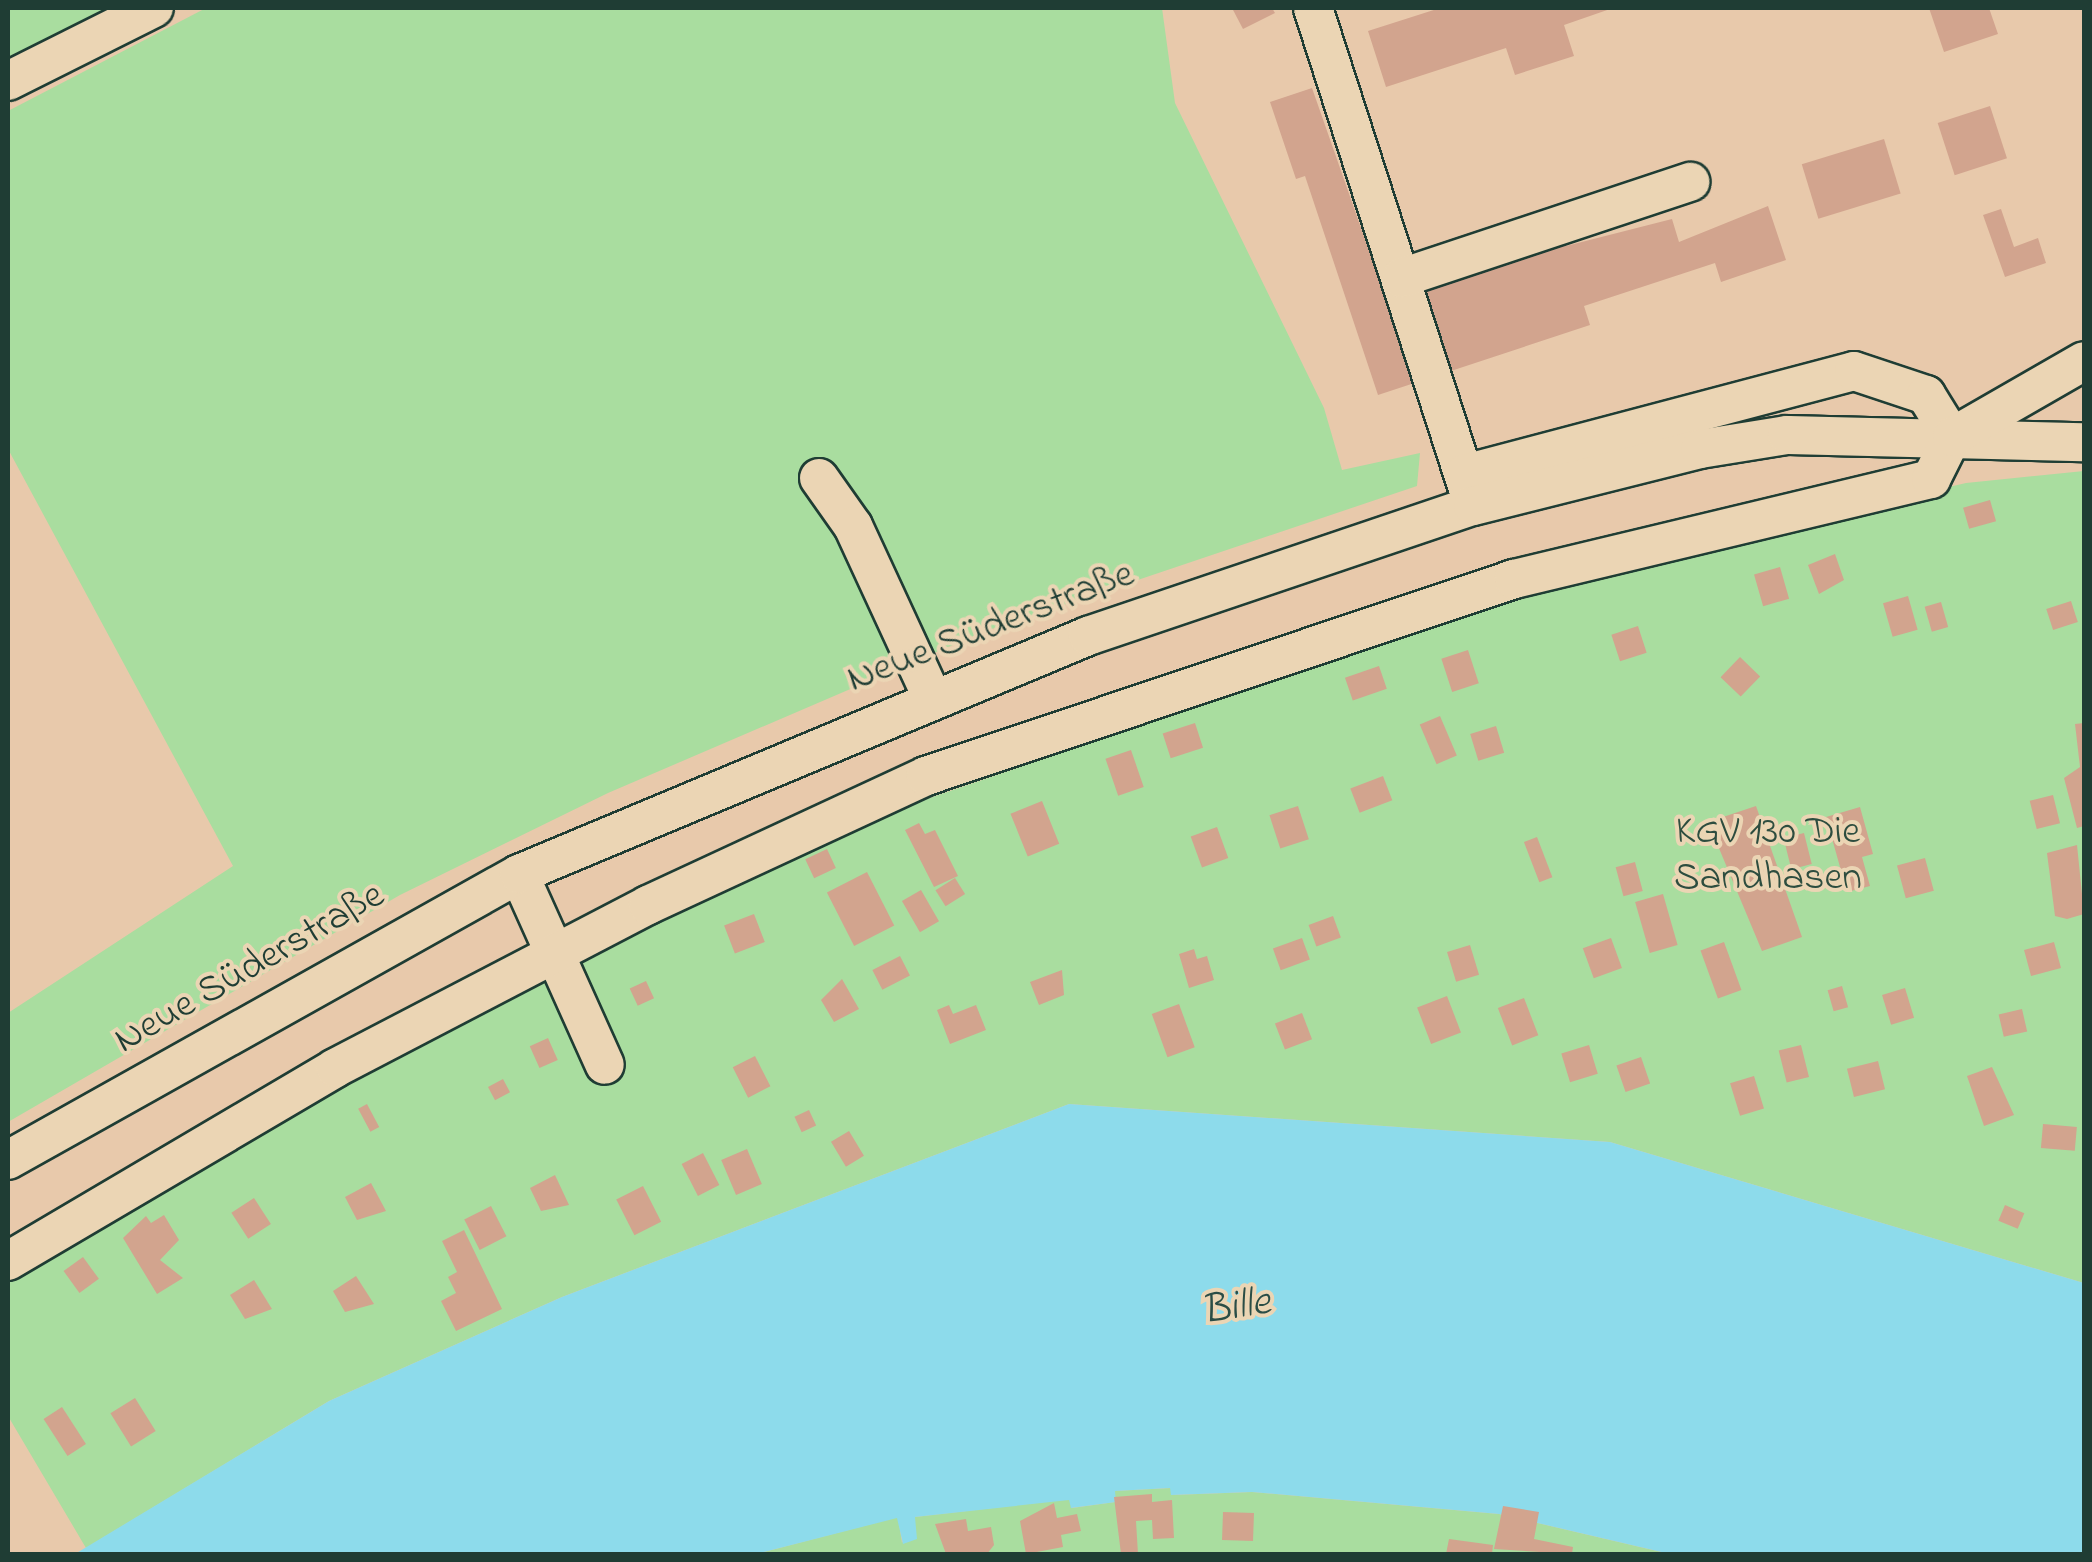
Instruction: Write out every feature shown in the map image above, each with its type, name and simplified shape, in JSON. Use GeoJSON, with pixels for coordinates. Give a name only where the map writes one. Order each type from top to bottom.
{"type":"FeatureCollection","features":[{"type":"Feature","properties":{"kind":"street"},"geometry":{"type":"LineString","coordinates":[[8,80],[154,8]]}},
{"type":"Feature","properties":{"kind":"street"},"geometry":{"type":"LineString","coordinates":[[1313,8],[1468,490],[1854,371],[1926,395],[1952,437]]}},
{"type":"Feature","properties":{"kind":"street"},"geometry":{"type":"LineString","coordinates":[[1401,278],[1690,182]]}},
{"type":"Feature","properties":{"kind":"street"},"geometry":{"type":"LineString","coordinates":[[8,1261],[336,1068],[554,953],[926,776],[1514,579],[1931,478],[1952,437],[2084,361]]}},
{"type":"Feature","properties":{"kind":"street","name":"Neue Süderstraße"},"geometry":{"type":"LineString","coordinates":[[8,1160],[519,874],[932,697],[1468,490],[1787,435],[2084,442]]}},
{"type":"Feature","properties":{"kind":"street"},"geometry":{"type":"LineString","coordinates":[[819,478],[853,526],[932,697]]}},
{"type":"Feature","properties":{"kind":"street"},"geometry":{"type":"LineString","coordinates":[[519,874],[604,1065]]}},
{"type":"Feature","properties":{"kind":"green space"},"geometry":{"type":"Polygon","coordinates":[[[8,8],[123,8],[8,68],[8,8]]]}},
{"type":"Feature","properties":{"kind":"green space"},"geometry":{"type":"Polygon","coordinates":[[[206,8],[1162,8],[1175,103],[1324,408],[1342,470],[1420,453],[1417,486],[983,632],[608,793],[400,895],[8,1122],[8,1013],[233,866],[8,449],[8,111],[206,8]]]}},
{"type":"Feature","properties":{"kind":"green space","name":"KGV 130 Die Sandhasen"},"geometry":{"type":"Polygon","coordinates":[[[2084,471],[2084,1283],[1610,1142],[1069,1104],[562,1297],[329,1401],[86,1548],[8,1416],[8,1268],[551,965],[903,807],[1605,567],[1966,483],[2084,471]]]}},
{"type":"Feature","properties":{"kind":"green space"},"geometry":{"type":"Polygon","coordinates":[[[1171,1488],[1172,1495],[1252,1492],[1499,1514],[1670,1554],[756,1554],[898,1517],[902,1543],[915,1517],[1070,1499],[1072,1508],[1115,1502],[1114,1491],[1171,1488]]]}},
{"type":"Feature","properties":{"kind":"water","name":"Bille"},"geometry":{"type":"Polygon","coordinates":[[[1069,1104],[1610,1142],[2084,1283],[2084,1554],[1670,1554],[1499,1514],[1252,1492],[1171,1495],[1170,1488],[1115,1491],[1116,1502],[1071,1508],[1069,1500],[915,1517],[917,1539],[903,1544],[897,1518],[756,1554],[75,1554],[329,1401],[562,1297],[1069,1104]]]}},
{"type":"Feature","properties":{"kind":"building"},"geometry":{"type":"Polygon","coordinates":[[[1232,8],[1272,8],[1275,13],[1243,29],[1232,8]]]}},
{"type":"Feature","properties":{"kind":"building"},"geometry":{"type":"Polygon","coordinates":[[[1440,8],[1613,8],[1564,25],[1574,56],[1515,75],[1506,48],[1386,87],[1368,31],[1440,8]]]}},
{"type":"Feature","properties":{"kind":"building"},"geometry":{"type":"Polygon","coordinates":[[[1929,8],[1989,8],[1998,34],[1944,52],[1929,8]]]}},
{"type":"Feature","properties":{"kind":"building"},"geometry":{"type":"Polygon","coordinates":[[[1312,88],[1396,328],[1422,319],[1409,278],[1559,228],[1566,246],[1672,219],[1679,242],[1768,206],[1786,260],[1721,282],[1715,263],[1584,306],[1590,325],[1378,395],[1305,176],[1296,179],[1270,102],[1312,88]]]}},
{"type":"Feature","properties":{"kind":"building"},"geometry":{"type":"Polygon","coordinates":[[[1990,106],[2007,158],[1955,175],[1938,123],[1990,106]]]}},
{"type":"Feature","properties":{"kind":"building"},"geometry":{"type":"Polygon","coordinates":[[[1884,139],[1901,194],[1818,219],[1802,164],[1884,139]]]}},
{"type":"Feature","properties":{"kind":"building"},"geometry":{"type":"Polygon","coordinates":[[[2001,209],[2014,247],[2038,238],[2046,263],[2005,277],[1983,215],[2001,209]]]}},
{"type":"Feature","properties":{"kind":"building"},"geometry":{"type":"Polygon","coordinates":[[[1990,500],[1996,521],[1969,529],[1963,508],[1990,500]]]}},
{"type":"Feature","properties":{"kind":"building"},"geometry":{"type":"Polygon","coordinates":[[[1835,554],[1844,580],[1819,594],[1808,565],[1835,554]]]}},
{"type":"Feature","properties":{"kind":"building"},"geometry":{"type":"Polygon","coordinates":[[[1780,567],[1789,599],[1763,606],[1754,574],[1780,567]]]}},
{"type":"Feature","properties":{"kind":"building"},"geometry":{"type":"Polygon","coordinates":[[[1908,596],[1918,630],[1893,637],[1883,603],[1908,596]]]}},
{"type":"Feature","properties":{"kind":"building"},"geometry":{"type":"Polygon","coordinates":[[[2071,601],[2078,622],[2053,630],[2046,609],[2071,601]]]}},
{"type":"Feature","properties":{"kind":"building"},"geometry":{"type":"Polygon","coordinates":[[[1941,602],[1948,627],[1932,632],[1925,607],[1941,602]]]}},
{"type":"Feature","properties":{"kind":"building"},"geometry":{"type":"Polygon","coordinates":[[[1638,626],[1647,653],[1620,661],[1611,635],[1638,626]]]}},
{"type":"Feature","properties":{"kind":"building"},"geometry":{"type":"Polygon","coordinates":[[[1468,650],[1479,683],[1452,692],[1441,659],[1468,650]]]}},
{"type":"Feature","properties":{"kind":"building"},"geometry":{"type":"Polygon","coordinates":[[[1740,657],[1760,676],[1741,697],[1721,677],[1740,657]]]}},
{"type":"Feature","properties":{"kind":"building"},"geometry":{"type":"Polygon","coordinates":[[[1379,666],[1387,689],[1353,700],[1345,678],[1379,666]]]}},
{"type":"Feature","properties":{"kind":"building"},"geometry":{"type":"Polygon","coordinates":[[[1440,716],[1457,756],[1437,764],[1420,725],[1440,716]]]}},
{"type":"Feature","properties":{"kind":"building"},"geometry":{"type":"Polygon","coordinates":[[[1195,723],[1203,748],[1171,758],[1163,734],[1195,723]]]}},
{"type":"Feature","properties":{"kind":"building"},"geometry":{"type":"Polygon","coordinates":[[[2084,723],[2084,826],[2077,828],[2064,778],[2080,767],[2075,724],[2084,723]]]}},
{"type":"Feature","properties":{"kind":"building"},"geometry":{"type":"Polygon","coordinates":[[[1496,726],[1504,753],[1478,761],[1470,734],[1496,726]]]}},
{"type":"Feature","properties":{"kind":"building"},"geometry":{"type":"Polygon","coordinates":[[[1131,750],[1144,787],[1118,796],[1105,759],[1131,750]]]}},
{"type":"Feature","properties":{"kind":"building"},"geometry":{"type":"Polygon","coordinates":[[[1383,776],[1392,800],[1360,813],[1350,789],[1383,776]]]}},
{"type":"Feature","properties":{"kind":"building"},"geometry":{"type":"Polygon","coordinates":[[[2053,795],[2060,823],[2037,829],[2030,801],[2053,795]]]}},
{"type":"Feature","properties":{"kind":"building"},"geometry":{"type":"Polygon","coordinates":[[[1042,801],[1059,844],[1028,856],[1010,814],[1042,801]]]}},
{"type":"Feature","properties":{"kind":"building"},"geometry":{"type":"Polygon","coordinates":[[[1298,806],[1309,839],[1280,849],[1269,815],[1298,806]]]}},
{"type":"Feature","properties":{"kind":"building"},"geometry":{"type":"Polygon","coordinates":[[[1756,806],[1802,937],[1762,951],[1708,822],[1756,806]]]}},
{"type":"Feature","properties":{"kind":"building"},"geometry":{"type":"Polygon","coordinates":[[[1860,807],[1873,854],[1862,857],[1870,886],[1847,892],[1826,817],[1860,807]]]}},
{"type":"Feature","properties":{"kind":"building"},"geometry":{"type":"Polygon","coordinates":[[[919,823],[925,834],[935,830],[958,876],[934,887],[905,830],[919,823]]]}},
{"type":"Feature","properties":{"kind":"building"},"geometry":{"type":"Polygon","coordinates":[[[1217,827],[1228,858],[1202,868],[1191,837],[1217,827]]]}},
{"type":"Feature","properties":{"kind":"building"},"geometry":{"type":"Polygon","coordinates":[[[1804,833],[1812,864],[1791,869],[1784,838],[1804,833]]]}},
{"type":"Feature","properties":{"kind":"building"},"geometry":{"type":"Polygon","coordinates":[[[1537,837],[1552,877],[1539,882],[1524,842],[1537,837]]]}},
{"type":"Feature","properties":{"kind":"building"},"geometry":{"type":"Polygon","coordinates":[[[2077,845],[2084,914],[2067,919],[2055,916],[2047,853],[2077,845]]]}},
{"type":"Feature","properties":{"kind":"building"},"geometry":{"type":"Polygon","coordinates":[[[827,849],[836,868],[814,878],[805,859],[827,849]]]}},
{"type":"Feature","properties":{"kind":"building"},"geometry":{"type":"Polygon","coordinates":[[[1925,858],[1934,891],[1906,898],[1897,866],[1925,858]]]}},
{"type":"Feature","properties":{"kind":"building"},"geometry":{"type":"Polygon","coordinates":[[[1635,862],[1643,891],[1623,896],[1616,867],[1635,862]]]}},
{"type":"Feature","properties":{"kind":"building"},"geometry":{"type":"Polygon","coordinates":[[[867,872],[894,925],[854,946],[827,892],[867,872]]]}},
{"type":"Feature","properties":{"kind":"building"},"geometry":{"type":"Polygon","coordinates":[[[955,878],[965,894],[946,906],[935,890],[955,878]]]}},
{"type":"Feature","properties":{"kind":"building"},"geometry":{"type":"Polygon","coordinates":[[[921,890],[939,921],[920,932],[902,901],[921,890]]]}},
{"type":"Feature","properties":{"kind":"building"},"geometry":{"type":"Polygon","coordinates":[[[1663,894],[1678,945],[1650,953],[1635,902],[1663,894]]]}},
{"type":"Feature","properties":{"kind":"building"},"geometry":{"type":"Polygon","coordinates":[[[754,914],[765,942],[735,953],[724,925],[754,914]]]}},
{"type":"Feature","properties":{"kind":"building"},"geometry":{"type":"Polygon","coordinates":[[[1333,916],[1341,938],[1316,947],[1309,925],[1333,916]]]}},
{"type":"Feature","properties":{"kind":"building"},"geometry":{"type":"Polygon","coordinates":[[[1302,938],[1310,960],[1281,970],[1273,949],[1302,938]]]}},
{"type":"Feature","properties":{"kind":"building"},"geometry":{"type":"Polygon","coordinates":[[[1611,938],[1622,968],[1594,978],[1583,948],[1611,938]]]}},
{"type":"Feature","properties":{"kind":"building"},"geometry":{"type":"Polygon","coordinates":[[[1724,942],[1741,990],[1718,998],[1701,951],[1724,942]]]}},
{"type":"Feature","properties":{"kind":"building"},"geometry":{"type":"Polygon","coordinates":[[[2054,942],[2061,968],[2031,976],[2024,950],[2054,942]]]}},
{"type":"Feature","properties":{"kind":"building"},"geometry":{"type":"Polygon","coordinates":[[[1470,945],[1479,975],[1456,982],[1447,952],[1470,945]]]}},
{"type":"Feature","properties":{"kind":"building"},"geometry":{"type":"Polygon","coordinates":[[[1194,949],[1197,959],[1207,956],[1214,980],[1189,988],[1179,954],[1194,949]]]}},
{"type":"Feature","properties":{"kind":"building"},"geometry":{"type":"Polygon","coordinates":[[[900,956],[910,976],[882,990],[872,970],[900,956]]]}},
{"type":"Feature","properties":{"kind":"building"},"geometry":{"type":"Polygon","coordinates":[[[1062,970],[1064,995],[1039,1005],[1030,982],[1062,970]]]}},
{"type":"Feature","properties":{"kind":"building"},"geometry":{"type":"Polygon","coordinates":[[[842,979],[859,1009],[834,1022],[821,1000],[842,979]]]}},
{"type":"Feature","properties":{"kind":"building"},"geometry":{"type":"Polygon","coordinates":[[[646,981],[654,998],[638,1006],[630,989],[646,981]]]}},
{"type":"Feature","properties":{"kind":"building"},"geometry":{"type":"Polygon","coordinates":[[[1842,986],[1848,1007],[1834,1011],[1828,990],[1842,986]]]}},
{"type":"Feature","properties":{"kind":"building"},"geometry":{"type":"Polygon","coordinates":[[[1905,988],[1914,1018],[1891,1025],[1882,995],[1905,988]]]}},
{"type":"Feature","properties":{"kind":"building"},"geometry":{"type":"Polygon","coordinates":[[[1447,996],[1461,1032],[1431,1044],[1417,1007],[1447,996]]]}},
{"type":"Feature","properties":{"kind":"building"},"geometry":{"type":"Polygon","coordinates":[[[1524,998],[1538,1035],[1512,1045],[1498,1008],[1524,998]]]}},
{"type":"Feature","properties":{"kind":"building"},"geometry":{"type":"Polygon","coordinates":[[[1179,1004],[1195,1047],[1167,1057],[1152,1014],[1179,1004]]]}},
{"type":"Feature","properties":{"kind":"building"},"geometry":{"type":"Polygon","coordinates":[[[949,1005],[953,1014],[976,1005],[986,1030],[950,1044],[937,1010],[949,1005]]]}},
{"type":"Feature","properties":{"kind":"building"},"geometry":{"type":"Polygon","coordinates":[[[2022,1009],[2027,1031],[2004,1037],[1999,1014],[2022,1009]]]}},
{"type":"Feature","properties":{"kind":"building"},"geometry":{"type":"Polygon","coordinates":[[[1302,1013],[1312,1039],[1285,1050],[1275,1023],[1302,1013]]]}},
{"type":"Feature","properties":{"kind":"building"},"geometry":{"type":"Polygon","coordinates":[[[548,1038],[558,1060],[539,1068],[530,1046],[548,1038]]]}},
{"type":"Feature","properties":{"kind":"building"},"geometry":{"type":"Polygon","coordinates":[[[1589,1045],[1598,1074],[1570,1082],[1561,1053],[1589,1045]]]}},
{"type":"Feature","properties":{"kind":"building"},"geometry":{"type":"Polygon","coordinates":[[[1801,1045],[1809,1077],[1787,1083],[1779,1051],[1801,1045]]]}},
{"type":"Feature","properties":{"kind":"building"},"geometry":{"type":"Polygon","coordinates":[[[755,1056],[770,1086],[748,1098],[733,1067],[755,1056]]]}},
{"type":"Feature","properties":{"kind":"building"},"geometry":{"type":"Polygon","coordinates":[[[1641,1057],[1650,1083],[1626,1092],[1616,1065],[1641,1057]]]}},
{"type":"Feature","properties":{"kind":"building"},"geometry":{"type":"Polygon","coordinates":[[[1878,1061],[1885,1089],[1854,1097],[1847,1069],[1878,1061]]]}},
{"type":"Feature","properties":{"kind":"building"},"geometry":{"type":"Polygon","coordinates":[[[1992,1067],[2014,1115],[1984,1126],[1967,1076],[1992,1067]]]}},
{"type":"Feature","properties":{"kind":"building"},"geometry":{"type":"Polygon","coordinates":[[[1754,1076],[1764,1109],[1740,1116],[1730,1083],[1754,1076]]]}},
{"type":"Feature","properties":{"kind":"building"},"geometry":{"type":"Polygon","coordinates":[[[503,1079],[510,1092],[495,1100],[488,1087],[503,1079]]]}},
{"type":"Feature","properties":{"kind":"building"},"geometry":{"type":"Polygon","coordinates":[[[367,1104],[379,1127],[370,1132],[358,1109],[367,1104]]]}},
{"type":"Feature","properties":{"kind":"building"},"geometry":{"type":"Polygon","coordinates":[[[809,1110],[816,1125],[802,1132],[794,1117],[809,1110]]]}},
{"type":"Feature","properties":{"kind":"building"},"geometry":{"type":"Polygon","coordinates":[[[2043,1124],[2077,1127],[2075,1151],[2041,1148],[2043,1124]]]}},
{"type":"Feature","properties":{"kind":"building"},"geometry":{"type":"Polygon","coordinates":[[[849,1131],[864,1156],[846,1167],[831,1142],[849,1131]]]}},
{"type":"Feature","properties":{"kind":"building"},"geometry":{"type":"Polygon","coordinates":[[[747,1149],[762,1184],[736,1195],[721,1160],[747,1149]]]}},
{"type":"Feature","properties":{"kind":"building"},"geometry":{"type":"Polygon","coordinates":[[[703,1153],[719,1185],[698,1196],[682,1164],[703,1153]]]}},
{"type":"Feature","properties":{"kind":"building"},"geometry":{"type":"Polygon","coordinates":[[[555,1175],[569,1205],[541,1211],[530,1188],[555,1175]]]}},
{"type":"Feature","properties":{"kind":"building"},"geometry":{"type":"Polygon","coordinates":[[[371,1183],[386,1211],[357,1220],[345,1197],[371,1183]]]}},
{"type":"Feature","properties":{"kind":"building"},"geometry":{"type":"Polygon","coordinates":[[[643,1186],[661,1222],[634,1235],[616,1200],[643,1186]]]}},
{"type":"Feature","properties":{"kind":"building"},"geometry":{"type":"Polygon","coordinates":[[[254,1198],[271,1224],[248,1239],[231,1213],[254,1198]]]}},
{"type":"Feature","properties":{"kind":"building"},"geometry":{"type":"Polygon","coordinates":[[[2005,1205],[2024,1213],[2018,1229],[1998,1221],[2005,1205]]]}},
{"type":"Feature","properties":{"kind":"building"},"geometry":{"type":"Polygon","coordinates":[[[491,1206],[506,1236],[480,1250],[464,1220],[491,1206]]]}},
{"type":"Feature","properties":{"kind":"building"},"geometry":{"type":"Polygon","coordinates":[[[164,1215],[179,1240],[160,1260],[183,1278],[157,1294],[123,1238],[146,1216],[151,1223],[164,1215]]]}},
{"type":"Feature","properties":{"kind":"building"},"geometry":{"type":"Polygon","coordinates":[[[464,1230],[502,1309],[456,1331],[441,1301],[456,1293],[448,1277],[457,1272],[442,1241],[464,1230]]]}},
{"type":"Feature","properties":{"kind":"building"},"geometry":{"type":"Polygon","coordinates":[[[83,1257],[99,1279],[79,1293],[64,1271],[83,1257]]]}},
{"type":"Feature","properties":{"kind":"building"},"geometry":{"type":"Polygon","coordinates":[[[356,1276],[374,1304],[345,1312],[333,1291],[356,1276]]]}},
{"type":"Feature","properties":{"kind":"building"},"geometry":{"type":"Polygon","coordinates":[[[254,1280],[272,1309],[245,1319],[230,1295],[254,1280]]]}},
{"type":"Feature","properties":{"kind":"building"},"geometry":{"type":"Polygon","coordinates":[[[135,1398],[156,1431],[131,1446],[110,1413],[135,1398]]]}},
{"type":"Feature","properties":{"kind":"building"},"geometry":{"type":"Polygon","coordinates":[[[62,1407],[86,1444],[68,1456],[44,1419],[62,1407]]]}},
{"type":"Feature","properties":{"kind":"building"},"geometry":{"type":"Polygon","coordinates":[[[1152,1494],[1152,1502],[1172,1500],[1174,1538],[1153,1539],[1152,1520],[1136,1521],[1138,1554],[1121,1554],[1114,1497],[1152,1494]]]}},
{"type":"Feature","properties":{"kind":"building"},"geometry":{"type":"Polygon","coordinates":[[[1054,1503],[1057,1518],[1077,1514],[1081,1531],[1061,1535],[1063,1547],[1026,1554],[1020,1521],[1054,1503]]]}},
{"type":"Feature","properties":{"kind":"building"},"geometry":{"type":"Polygon","coordinates":[[[1503,1506],[1539,1512],[1534,1539],[1573,1547],[1572,1554],[1494,1549],[1503,1506]]]}},
{"type":"Feature","properties":{"kind":"building"},"geometry":{"type":"Polygon","coordinates":[[[1223,1512],[1254,1513],[1253,1541],[1222,1540],[1223,1512]]]}},
{"type":"Feature","properties":{"kind":"building"},"geometry":{"type":"Polygon","coordinates":[[[966,1519],[968,1531],[991,1527],[994,1545],[987,1554],[946,1554],[935,1524],[966,1519]]]}},
{"type":"Feature","properties":{"kind":"building"},"geometry":{"type":"Polygon","coordinates":[[[1449,1539],[1493,1545],[1492,1554],[1446,1554],[1449,1539]]]}}]}
